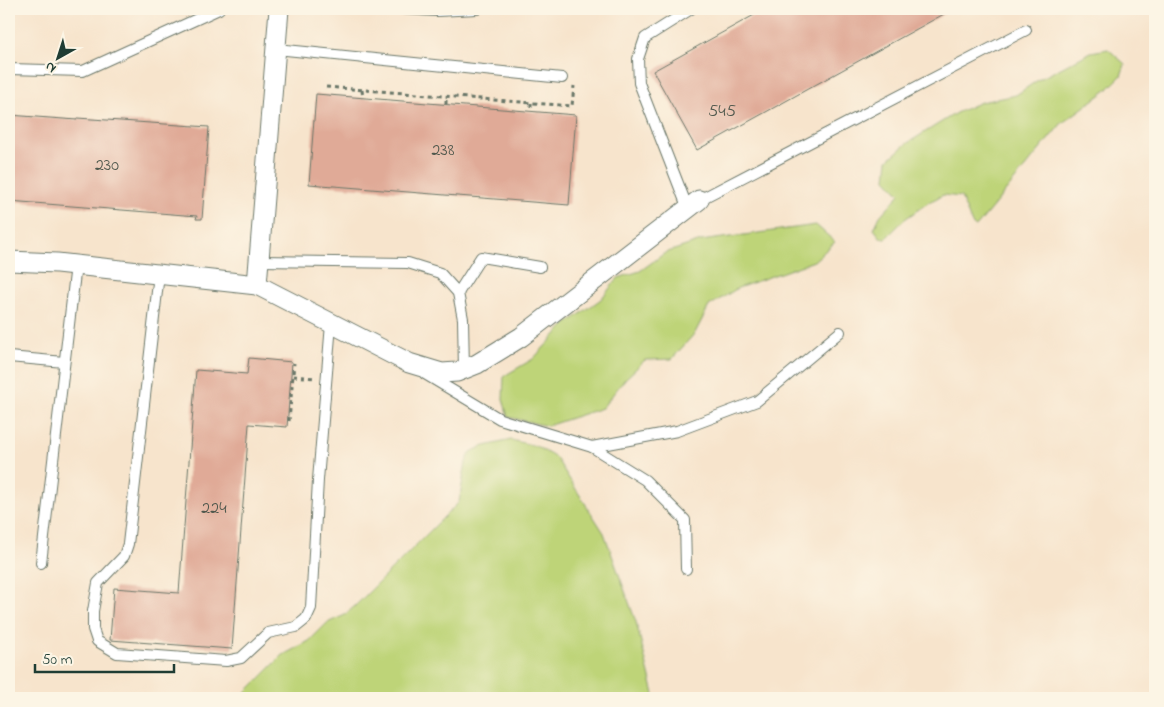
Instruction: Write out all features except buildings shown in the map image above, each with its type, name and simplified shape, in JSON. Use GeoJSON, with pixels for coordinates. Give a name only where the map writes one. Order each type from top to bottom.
{"type":"FeatureCollection","features":[{"type":"Feature","properties":{"kind":"street"},"geometry":{"type":"LineString","coordinates":[[257,285],[279,9]]}},
{"type":"Feature","properties":{"kind":"street"},"geometry":{"type":"LineString","coordinates":[[9,261],[159,274],[257,285],[401,360],[425,370],[442,373],[464,370],[521,337],[693,204]]}},
{"type":"Feature","properties":{"kind":"lane"},"geometry":{"type":"LineString","coordinates":[[9,69],[83,71],[219,9]]}},
{"type":"Feature","properties":{"kind":"lane"},"geometry":{"type":"LineString","coordinates":[[401,9],[437,11],[477,9]]}},
{"type":"Feature","properties":{"kind":"lane"},"geometry":{"type":"LineString","coordinates":[[691,9],[645,38],[638,59],[639,83],[693,204],[1026,30]]}},
{"type":"Feature","properties":{"kind":"lane"},"geometry":{"type":"LineString","coordinates":[[276,49],[562,78]]}},
{"type":"Feature","properties":{"kind":"lane"},"geometry":{"type":"LineString","coordinates":[[458,293],[481,257],[540,267]]}},
{"type":"Feature","properties":{"kind":"lane"},"geometry":{"type":"LineString","coordinates":[[259,261],[408,263],[440,273],[458,293],[463,318],[464,370]]}},
{"type":"Feature","properties":{"kind":"lane"},"geometry":{"type":"LineString","coordinates":[[41,563],[76,266]]}},
{"type":"Feature","properties":{"kind":"lane"},"geometry":{"type":"LineString","coordinates":[[159,274],[128,544],[124,556],[98,583],[95,594],[93,629],[97,641],[106,648],[118,653],[226,661],[241,658],[268,633],[296,627],[306,619],[311,608],[318,480],[331,324]]}},
{"type":"Feature","properties":{"kind":"lane"},"geometry":{"type":"LineString","coordinates":[[592,447],[677,431],[756,401],[840,332]]}},
{"type":"Feature","properties":{"kind":"lane"},"geometry":{"type":"LineString","coordinates":[[9,357],[64,362]]}},
{"type":"Feature","properties":{"kind":"lane"},"geometry":{"type":"LineString","coordinates":[[401,360],[500,420],[592,447],[645,480],[685,520],[686,568]]}},
{"type":"Feature","properties":{"kind":"path"},"geometry":{"type":"LineString","coordinates":[[326,87],[572,106],[574,83],[562,78]]}},
{"type":"Feature","properties":{"kind":"path"},"geometry":{"type":"LineString","coordinates":[[362,90],[362,98]]}},
{"type":"Feature","properties":{"kind":"path"},"geometry":{"type":"LineString","coordinates":[[446,96],[446,104]]}},
{"type":"Feature","properties":{"kind":"path"},"geometry":{"type":"LineString","coordinates":[[532,103],[532,111]]}},
{"type":"Feature","properties":{"kind":"path"},"geometry":{"type":"LineString","coordinates":[[290,421],[294,363]]}},
{"type":"Feature","properties":{"kind":"path"},"geometry":{"type":"LineString","coordinates":[[293,376],[326,379]]}},
{"type":"Feature","properties":{"kind":"green space"},"geometry":{"type":"Polygon","coordinates":[[[1108,49],[1125,64],[1121,76],[1107,90],[1061,124],[976,227],[972,224],[961,197],[943,195],[929,202],[905,219],[886,238],[881,238],[874,229],[880,216],[900,194],[886,179],[888,160],[906,144],[956,113],[981,102],[1016,95],[1038,80],[1091,52],[1108,49]]]}},
{"type":"Feature","properties":{"kind":"green space"},"geometry":{"type":"Polygon","coordinates":[[[816,225],[835,242],[814,261],[738,288],[709,306],[695,333],[672,359],[645,360],[625,379],[602,408],[547,426],[508,417],[503,399],[504,376],[533,359],[565,325],[601,299],[618,278],[640,271],[665,253],[701,241],[816,225]]]}},
{"type":"Feature","properties":{"kind":"green space"},"geometry":{"type":"Polygon","coordinates":[[[511,440],[536,446],[556,458],[604,533],[636,622],[655,698],[240,698],[283,655],[309,641],[327,623],[345,615],[459,502],[466,462],[471,452],[481,447],[511,440]]]}}]}
